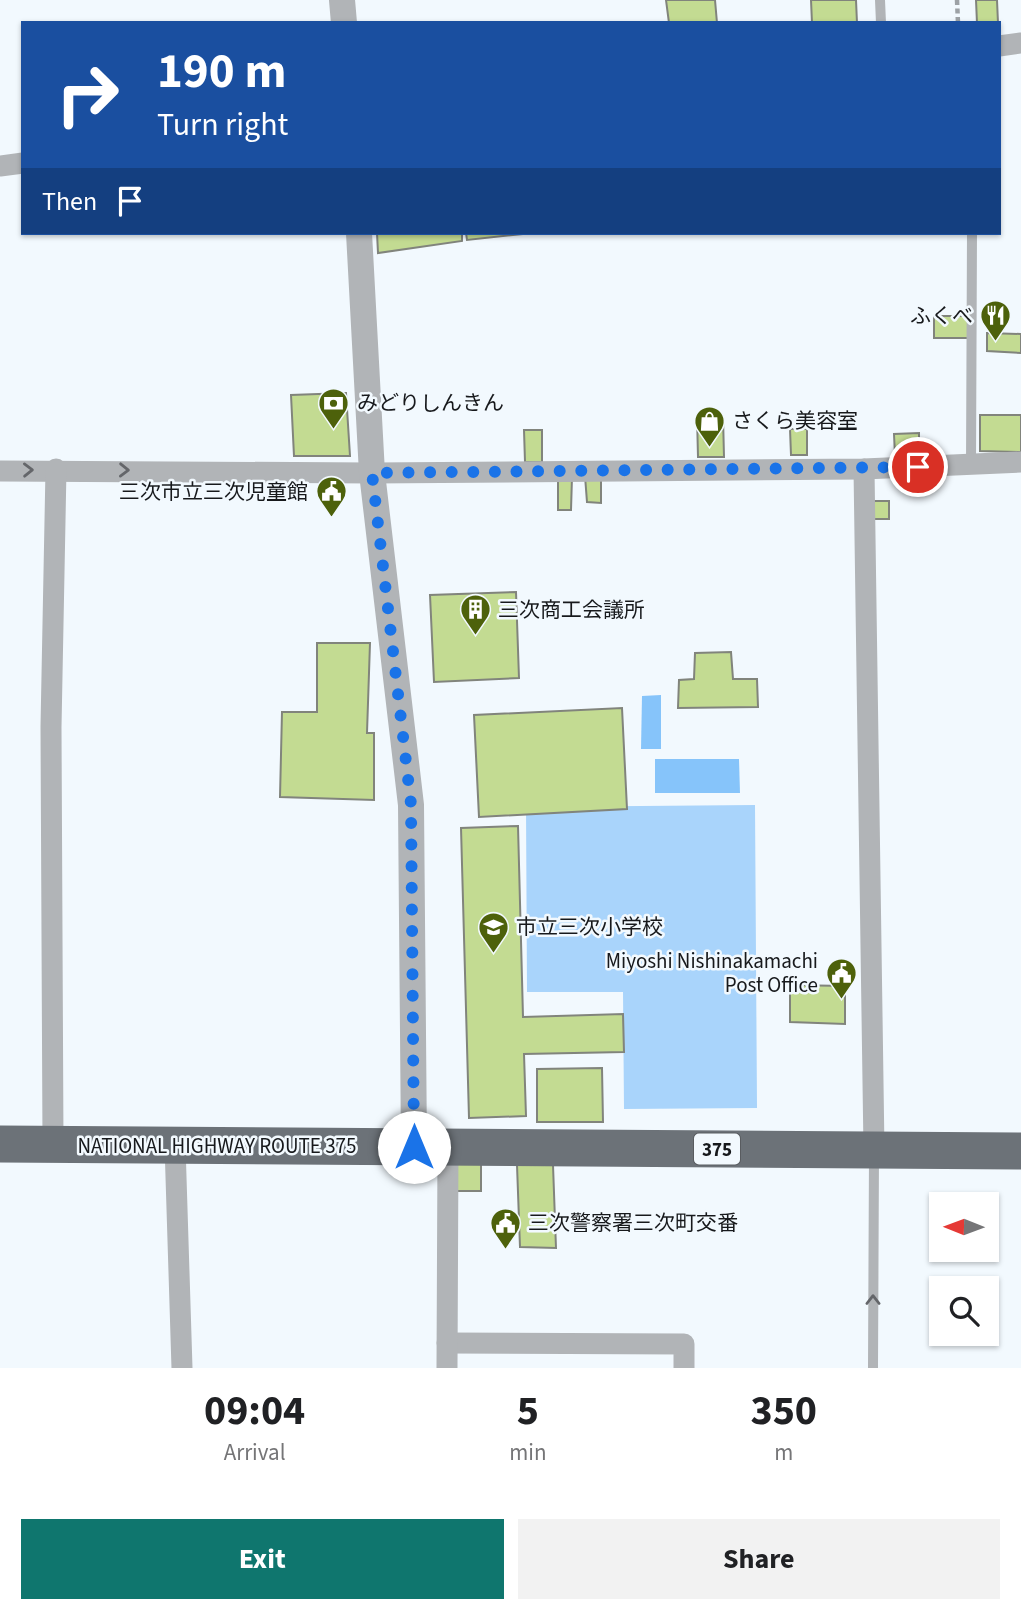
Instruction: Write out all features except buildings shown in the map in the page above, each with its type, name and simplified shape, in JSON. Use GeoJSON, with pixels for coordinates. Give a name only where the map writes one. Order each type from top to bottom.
{"type":"FeatureCollection","features":[{"type":"Feature","properties":{"kind":"highway","name":"NATIONAL HIGHWAY ROUTE 375"},"geometry":{"type":"LineString","coordinates":[[0,1144],[1021,1151]]}},
{"type":"Feature","properties":{"kind":"street"},"geometry":{"type":"LineString","coordinates":[[342,0],[344,21]]}},
{"type":"Feature","properties":{"kind":"street"},"geometry":{"type":"LineString","coordinates":[[1001,46],[1021,43]]}},
{"type":"Feature","properties":{"kind":"street"},"geometry":{"type":"LineString","coordinates":[[0,166],[21,163]]}},
{"type":"Feature","properties":{"kind":"street"},"geometry":{"type":"LineString","coordinates":[[359,235],[372,473],[411,804],[447,1368]]}},
{"type":"Feature","properties":{"kind":"street"},"geometry":{"type":"LineString","coordinates":[[0,471],[56,469],[372,473],[864,469],[1021,462]]}},
{"type":"Feature","properties":{"kind":"street"},"geometry":{"type":"LineString","coordinates":[[53,1144],[51,727],[56,469]]}},
{"type":"Feature","properties":{"kind":"street"},"geometry":{"type":"LineString","coordinates":[[864,469],[874,1150]]}},
{"type":"Feature","properties":{"kind":"street"},"geometry":{"type":"LineString","coordinates":[[175,1145],[181,1368]]}},
{"type":"Feature","properties":{"kind":"street"},"geometry":{"type":"LineString","coordinates":[[447,1343],[684,1344],[684,1368]]}},
{"type":"Feature","properties":{"kind":"lane"},"geometry":{"type":"LineString","coordinates":[[880,0],[881,21]]}},
{"type":"Feature","properties":{"kind":"lane"},"geometry":{"type":"LineString","coordinates":[[971,465],[972,235]]}},
{"type":"Feature","properties":{"kind":"lane"},"geometry":{"type":"LineString","coordinates":[[873,1368],[874,1150]]}},
{"type":"Feature","properties":{"kind":"path"},"geometry":{"type":"LineString","coordinates":[[957,0],[958,21]]}},
{"type":"Feature","properties":{"kind":"shaded area"},"geometry":{"type":"Polygon","coordinates":[[[661,695],[661,749],[641,749],[642,696],[661,695]]]}},
{"type":"Feature","properties":{"kind":"shaded area"},"geometry":{"type":"Polygon","coordinates":[[[655,759],[739,759],[740,793],[655,793],[655,759]]]}},
{"type":"Feature","properties":{"kind":"shaded area"},"geometry":{"type":"Polygon","coordinates":[[[755,805],[757,1108],[624,1109],[623,992],[527,992],[526,807],[755,805]]]}},
{"type":"Feature","properties":{"kind":"place","name":"ふくべ"},"geometry":{"type":"Point","coordinates":[996,343]}},
{"type":"Feature","properties":{"kind":"place","name":"みどりしんきん"},"geometry":{"type":"Point","coordinates":[334,430]}},
{"type":"Feature","properties":{"kind":"place","name":"さくら美容室"},"geometry":{"type":"Point","coordinates":[709,448]}},
{"type":"Feature","properties":{"kind":"place","name":"三次市立三次児童館"},"geometry":{"type":"Point","coordinates":[331,519]}},
{"type":"Feature","properties":{"kind":"place","name":"三次商工会議所"},"geometry":{"type":"Point","coordinates":[475,637]}},
{"type":"Feature","properties":{"kind":"place","name":"市立三次小学校"},"geometry":{"type":"Point","coordinates":[493,954]}},
{"type":"Feature","properties":{"kind":"place","name":"Miyoshi Nishinakamachi Post Office"},"geometry":{"type":"Point","coordinates":[841,1000]}},
{"type":"Feature","properties":{"kind":"place","name":"三次警察署三次町交番"},"geometry":{"type":"Point","coordinates":[505,1250]}},
{"type":"Feature","properties":{"kind":"route"},"geometry":{"type":"LineString","coordinates":[[414,1147],[411,804],[372,473],[918,467]]}}]}
